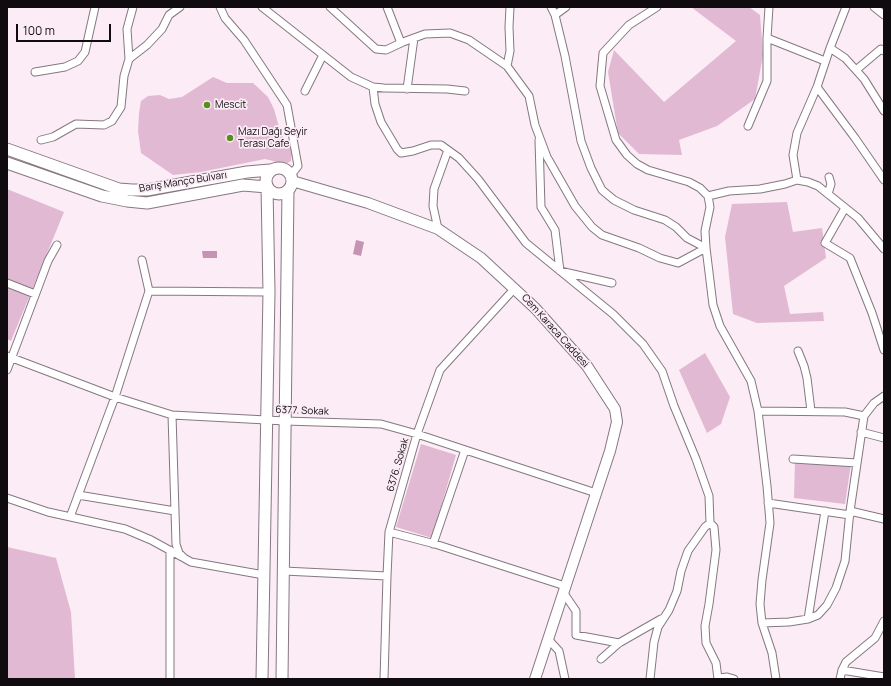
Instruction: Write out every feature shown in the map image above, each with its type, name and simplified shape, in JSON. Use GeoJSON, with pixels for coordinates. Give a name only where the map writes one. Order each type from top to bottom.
{"type":"FeatureCollection","features":[{"type":"Feature","properties":{"kind":"main road","name":"Barış Manço Bulvarı"},"geometry":{"type":"LineString","coordinates":[[7,149],[119,189],[147,190],[247,172],[270,170]]}},
{"type":"Feature","properties":{"kind":"main road","name":"Barış Manço Bulvarı"},"geometry":{"type":"LineString","coordinates":[[7,162],[102,196],[127,202],[147,203],[243,185],[267,187]]}},
{"type":"Feature","properties":{"kind":"main road"},"geometry":{"type":"LineString","coordinates":[[262,679],[269,292],[266,180],[270,170],[276,168],[287,170],[290,182],[282,679]]}},
{"type":"Feature","properties":{"kind":"main road"},"geometry":{"type":"LineString","coordinates":[[267,187],[277,194],[283,193],[290,182]]}},
{"type":"Feature","properties":{"kind":"street"},"geometry":{"type":"LineString","coordinates":[[35,72],[65,67],[78,61],[85,52],[95,7]]}},
{"type":"Feature","properties":{"kind":"street"},"geometry":{"type":"LineString","coordinates":[[41,140],[53,137],[76,124],[104,125],[112,121],[121,107],[124,76],[129,59],[127,29],[133,7]]}},
{"type":"Feature","properties":{"kind":"street"},"geometry":{"type":"LineString","coordinates":[[129,59],[147,45],[162,29],[169,15],[180,7]]}},
{"type":"Feature","properties":{"kind":"street"},"geometry":{"type":"LineString","coordinates":[[220,7],[225,18],[244,40],[287,105],[298,166],[290,182]]}},
{"type":"Feature","properties":{"kind":"street"},"geometry":{"type":"LineString","coordinates":[[262,7],[351,76],[373,87],[447,89],[465,91]]}},
{"type":"Feature","properties":{"kind":"street"},"geometry":{"type":"LineString","coordinates":[[330,7],[376,49],[386,50],[425,34],[450,33],[469,40],[507,66],[529,96],[535,125],[547,157],[575,206],[592,227],[602,235],[639,248],[660,258],[678,263],[706,248]]}},
{"type":"Feature","properties":{"kind":"street"},"geometry":{"type":"LineString","coordinates":[[387,7],[401,43]]}},
{"type":"Feature","properties":{"kind":"street"},"geometry":{"type":"LineString","coordinates":[[507,66],[510,51],[510,7]]}},
{"type":"Feature","properties":{"kind":"street"},"geometry":{"type":"LineString","coordinates":[[551,7],[555,15],[565,56],[581,141],[602,190],[614,200],[634,210],[665,220],[687,238],[706,248]]}},
{"type":"Feature","properties":{"kind":"street"},"geometry":{"type":"LineString","coordinates":[[555,15],[566,7]]}},
{"type":"Feature","properties":{"kind":"street"},"geometry":{"type":"LineString","coordinates":[[657,7],[629,25],[603,53],[600,86],[616,140],[627,155],[637,164],[648,170],[689,182],[700,188],[708,196],[710,206],[705,231],[713,305],[720,326],[750,381],[758,411],[770,522],[760,604],[762,623],[772,653],[776,679]]}},
{"type":"Feature","properties":{"kind":"street"},"geometry":{"type":"LineString","coordinates":[[748,126],[767,81],[769,7]]}},
{"type":"Feature","properties":{"kind":"street"},"geometry":{"type":"LineString","coordinates":[[797,180],[792,155],[797,134],[817,87],[846,7]]}},
{"type":"Feature","properties":{"kind":"street"},"geometry":{"type":"LineString","coordinates":[[874,7],[884,15]]}},
{"type":"Feature","properties":{"kind":"street"},"geometry":{"type":"LineString","coordinates":[[407,89],[414,38]]}},
{"type":"Feature","properties":{"kind":"street"},"geometry":{"type":"LineString","coordinates":[[767,38],[825,62]]}},
{"type":"Feature","properties":{"kind":"street"},"geometry":{"type":"LineString","coordinates":[[830,48],[845,58],[864,79],[884,111]]}},
{"type":"Feature","properties":{"kind":"street"},"geometry":{"type":"LineString","coordinates":[[856,70],[881,49],[884,51]]}},
{"type":"Feature","properties":{"kind":"street"},"geometry":{"type":"LineString","coordinates":[[305,91],[323,55]]}},
{"type":"Feature","properties":{"kind":"street"},"geometry":{"type":"LineString","coordinates":[[373,87],[375,104],[381,122],[388,137],[401,153],[431,145],[441,145],[460,158],[478,179],[526,243],[613,314],[643,344],[662,371],[709,496],[710,524],[714,527],[716,550],[705,626],[706,643],[716,663],[719,678],[728,677],[734,679]]}},
{"type":"Feature","properties":{"kind":"street"},"geometry":{"type":"LineString","coordinates":[[817,87],[884,180]]}},
{"type":"Feature","properties":{"kind":"street"},"geometry":{"type":"LineString","coordinates":[[539,134],[541,207],[555,230],[560,271]]}},
{"type":"Feature","properties":{"kind":"street"},"geometry":{"type":"LineString","coordinates":[[438,229],[433,206],[434,189],[448,150]]}},
{"type":"Feature","properties":{"kind":"street"},"geometry":{"type":"LineString","coordinates":[[828,194],[831,184],[829,177]]}},
{"type":"Feature","properties":{"kind":"street"},"geometry":{"type":"LineString","coordinates":[[708,196],[729,191],[760,190],[797,180],[818,186],[858,218],[884,249]]}},
{"type":"Feature","properties":{"kind":"street","name":"Cem Karaca Caddesi"},"geometry":{"type":"LineString","coordinates":[[290,182],[368,203],[438,229],[481,258],[535,308],[587,366],[615,409],[617,422],[610,451],[535,679]]}},
{"type":"Feature","properties":{"kind":"street"},"geometry":{"type":"LineString","coordinates":[[845,208],[826,244],[850,258],[872,312],[884,350]]}},
{"type":"Feature","properties":{"kind":"street"},"geometry":{"type":"LineString","coordinates":[[7,370],[9,357],[48,261],[57,245]]}},
{"type":"Feature","properties":{"kind":"street"},"geometry":{"type":"LineString","coordinates":[[70,517],[115,397],[149,291],[142,260]]}},
{"type":"Feature","properties":{"kind":"street"},"geometry":{"type":"LineString","coordinates":[[560,271],[612,283]]}},
{"type":"Feature","properties":{"kind":"street"},"geometry":{"type":"LineString","coordinates":[[7,283],[35,294]]}},
{"type":"Feature","properties":{"kind":"street","name":"6376. Sokak"},"geometry":{"type":"LineString","coordinates":[[384,679],[386,576],[389,532],[417,434],[440,370],[515,288]]}},
{"type":"Feature","properties":{"kind":"street"},"geometry":{"type":"LineString","coordinates":[[149,291],[269,292]]}},
{"type":"Feature","properties":{"kind":"street"},"geometry":{"type":"LineString","coordinates":[[798,351],[807,378],[811,411]]}},
{"type":"Feature","properties":{"kind":"street","name":"6377. Sokak"},"geometry":{"type":"LineString","coordinates":[[9,357],[115,397],[172,415],[380,424],[417,434],[596,492]]}},
{"type":"Feature","properties":{"kind":"street"},"geometry":{"type":"LineString","coordinates":[[762,623],[789,622],[808,619],[818,615],[827,605],[836,588],[845,561],[850,513],[864,416],[874,403],[884,396]]}},
{"type":"Feature","properties":{"kind":"street"},"geometry":{"type":"LineString","coordinates":[[758,411],[845,412],[864,416]]}},
{"type":"Feature","properties":{"kind":"street"},"geometry":{"type":"LineString","coordinates":[[172,415],[176,544],[179,553],[184,558]]}},
{"type":"Feature","properties":{"kind":"street"},"geometry":{"type":"LineString","coordinates":[[861,432],[884,438]]}},
{"type":"Feature","properties":{"kind":"street"},"geometry":{"type":"LineString","coordinates":[[433,544],[465,450]]}},
{"type":"Feature","properties":{"kind":"street"},"geometry":{"type":"LineString","coordinates":[[793,459],[857,463]]}},
{"type":"Feature","properties":{"kind":"street"},"geometry":{"type":"LineString","coordinates":[[78,495],[175,511]]}},
{"type":"Feature","properties":{"kind":"street"},"geometry":{"type":"LineString","coordinates":[[7,498],[48,512],[125,529],[151,540],[191,562],[264,574]]}},
{"type":"Feature","properties":{"kind":"street"},"geometry":{"type":"LineString","coordinates":[[768,503],[850,513],[884,519]]}},
{"type":"Feature","properties":{"kind":"street"},"geometry":{"type":"LineString","coordinates":[[808,619],[825,511]]}},
{"type":"Feature","properties":{"kind":"street"},"geometry":{"type":"LineString","coordinates":[[650,679],[654,642],[658,627],[678,591],[681,571],[688,551],[705,527],[710,524]]}},
{"type":"Feature","properties":{"kind":"street"},"geometry":{"type":"LineString","coordinates":[[389,532],[433,544],[564,589],[576,611],[576,635],[619,644]]}},
{"type":"Feature","properties":{"kind":"street"},"geometry":{"type":"LineString","coordinates":[[170,550],[170,679]]}},
{"type":"Feature","properties":{"kind":"street"},"geometry":{"type":"LineString","coordinates":[[284,571],[386,576]]}},
{"type":"Feature","properties":{"kind":"street"},"geometry":{"type":"LineString","coordinates":[[601,659],[619,644],[663,618]]}},
{"type":"Feature","properties":{"kind":"street"},"geometry":{"type":"LineString","coordinates":[[840,679],[846,662],[875,638],[884,621]]}},
{"type":"Feature","properties":{"kind":"street"},"geometry":{"type":"LineString","coordinates":[[548,639],[559,651],[565,679]]}},
{"type":"Feature","properties":{"kind":"street"},"geometry":{"type":"LineString","coordinates":[[842,670],[868,676],[884,677]]}},
{"type":"Feature","properties":{"kind":"shaded area"},"geometry":{"type":"Polygon","coordinates":[[[691,7],[749,7],[760,15],[763,55],[755,99],[717,126],[679,140],[682,155],[639,154],[618,133],[608,72],[614,50],[664,102],[736,41],[691,7]]]}},
{"type":"Feature","properties":{"kind":"shaded area"},"geometry":{"type":"Polygon","coordinates":[[[213,77],[227,83],[253,83],[268,97],[274,109],[281,134],[292,149],[291,161],[286,164],[265,159],[201,172],[173,175],[141,153],[138,131],[141,101],[148,96],[160,95],[169,99],[182,97],[213,77]]]}},
{"type":"Feature","properties":{"kind":"shaded area"},"geometry":{"type":"Polygon","coordinates":[[[7,189],[64,212],[11,341],[7,339],[7,189]]]}},
{"type":"Feature","properties":{"kind":"shaded area"},"geometry":{"type":"Polygon","coordinates":[[[787,202],[793,232],[822,228],[826,258],[784,286],[790,314],[823,312],[824,321],[757,323],[733,314],[725,237],[732,204],[787,202]]]}},
{"type":"Feature","properties":{"kind":"shaded area"},"geometry":{"type":"Polygon","coordinates":[[[356,240],[364,242],[361,256],[353,254],[356,240]]]}},
{"type":"Feature","properties":{"kind":"shaded area"},"geometry":{"type":"Polygon","coordinates":[[[202,251],[217,251],[217,258],[203,258],[202,251]]]}},
{"type":"Feature","properties":{"kind":"shaded area"},"geometry":{"type":"Polygon","coordinates":[[[705,353],[730,397],[721,424],[707,433],[679,370],[705,353]]]}},
{"type":"Feature","properties":{"kind":"shaded area"},"geometry":{"type":"Polygon","coordinates":[[[421,444],[456,455],[432,538],[396,527],[421,444]]]}},
{"type":"Feature","properties":{"kind":"shaded area"},"geometry":{"type":"Polygon","coordinates":[[[795,461],[851,464],[845,504],[794,498],[795,461]]]}},
{"type":"Feature","properties":{"kind":"shaded area"},"geometry":{"type":"Polygon","coordinates":[[[7,547],[56,558],[71,612],[75,679],[7,679],[7,547]]]}},
{"type":"Feature","properties":{"kind":"place","name":"Mescit"},"geometry":{"type":"Point","coordinates":[207,105]}},
{"type":"Feature","properties":{"kind":"place","name":"Mazı Dağı Seyir Terası Cafe"},"geometry":{"type":"Point","coordinates":[230,138]}}]}
